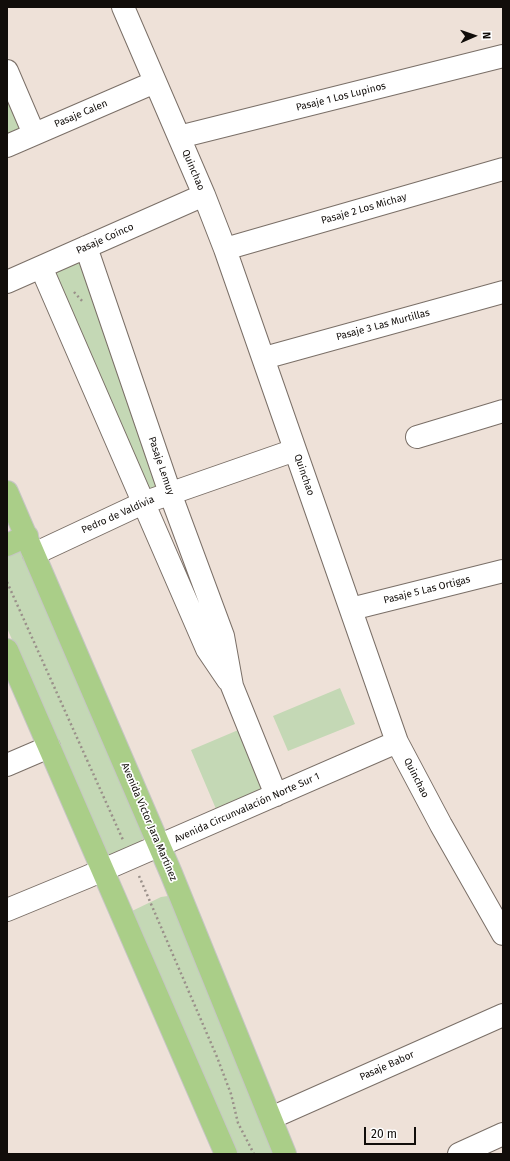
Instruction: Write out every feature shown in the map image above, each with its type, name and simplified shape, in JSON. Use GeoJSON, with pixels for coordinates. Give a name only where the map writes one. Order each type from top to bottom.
{"type":"FeatureCollection","features":[{"type":"Feature","properties":{"kind":"main road","name":"Avenida Víctor Jara Martínez"},"geometry":{"type":"LineString","coordinates":[[7,492],[160,845],[286,1154]]}},
{"type":"Feature","properties":{"kind":"main road"},"geometry":{"type":"LineString","coordinates":[[7,545],[30,545]]}},
{"type":"Feature","properties":{"kind":"main road"},"geometry":{"type":"LineString","coordinates":[[7,650],[226,1154]]}},
{"type":"Feature","properties":{"kind":"street","name":"Quinchao"},"geometry":{"type":"LineString","coordinates":[[122,7],[204,195],[225,249],[397,742],[441,825],[503,934]]}},
{"type":"Feature","properties":{"kind":"street","name":"Pasaje 1 Los Lupinos"},"geometry":{"type":"LineString","coordinates":[[179,137],[503,56]]}},
{"type":"Feature","properties":{"kind":"street"},"geometry":{"type":"LineString","coordinates":[[7,71],[34,134]]}},
{"type":"Feature","properties":{"kind":"street","name":"Pasaje Calen"},"geometry":{"type":"LineString","coordinates":[[7,146],[155,82]]}},
{"type":"Feature","properties":{"kind":"street","name":"Pasaje 2 Los Michay"},"geometry":{"type":"LineString","coordinates":[[225,249],[503,170]]}},
{"type":"Feature","properties":{"kind":"street","name":"Pasaje Coínco"},"geometry":{"type":"LineString","coordinates":[[7,282],[204,195]]}},
{"type":"Feature","properties":{"kind":"street","name":"Pasaje Lemuy"},"geometry":{"type":"LineString","coordinates":[[86,247],[170,493],[222,636],[232,686],[276,795]]}},
{"type":"Feature","properties":{"kind":"street","name":"Pasaje Lemuy"},"geometry":{"type":"LineString","coordinates":[[41,267],[207,649],[232,686]]}},
{"type":"Feature","properties":{"kind":"street","name":"Pasaje 3 Las Murtillas"},"geometry":{"type":"LineString","coordinates":[[264,358],[503,292]]}},
{"type":"Feature","properties":{"kind":"street"},"geometry":{"type":"LineString","coordinates":[[417,437],[503,411]]}},
{"type":"Feature","properties":{"kind":"street","name":"Pedro de Valdivia"},"geometry":{"type":"LineString","coordinates":[[30,545],[170,493],[295,450]]}},
{"type":"Feature","properties":{"kind":"street","name":"Pasaje 5 Las Ortigas"},"geometry":{"type":"LineString","coordinates":[[351,609],[503,571]]}},
{"type":"Feature","properties":{"kind":"street","name":"Avenida Circunvalación Norte Sur 1"},"geometry":{"type":"LineString","coordinates":[[7,910],[397,742]]}},
{"type":"Feature","properties":{"kind":"street"},"geometry":{"type":"LineString","coordinates":[[7,765],[49,747]]}},
{"type":"Feature","properties":{"kind":"street","name":"Pasaje Babor"},"geometry":{"type":"LineString","coordinates":[[271,1118],[503,1014]]}},
{"type":"Feature","properties":{"kind":"street"},"geometry":{"type":"LineString","coordinates":[[459,1154],[503,1134]]}},
{"type":"Feature","properties":{"kind":"green space"},"geometry":{"type":"Polygon","coordinates":[[[7,83],[25,124],[7,139],[7,83]]]}},
{"type":"Feature","properties":{"kind":"green space"},"geometry":{"type":"Polygon","coordinates":[[[79,255],[161,486],[147,492],[52,269],[79,255]]]}},
{"type":"Feature","properties":{"kind":"green space"},"geometry":{"type":"Polygon","coordinates":[[[7,551],[19,551],[23,554],[144,837],[137,845],[118,854],[107,856],[104,852],[7,628],[7,551]]]}},
{"type":"Feature","properties":{"kind":"green space"},"geometry":{"type":"Polygon","coordinates":[[[340,688],[355,724],[288,751],[273,716],[340,688]]]}},
{"type":"Feature","properties":{"kind":"green space"},"geometry":{"type":"Polygon","coordinates":[[[243,728],[264,782],[262,790],[216,809],[191,750],[243,728]]]}},
{"type":"Feature","properties":{"kind":"green space"},"geometry":{"type":"Polygon","coordinates":[[[168,896],[172,899],[274,1154],[237,1154],[141,937],[132,911],[161,897],[168,896]]]}}]}
